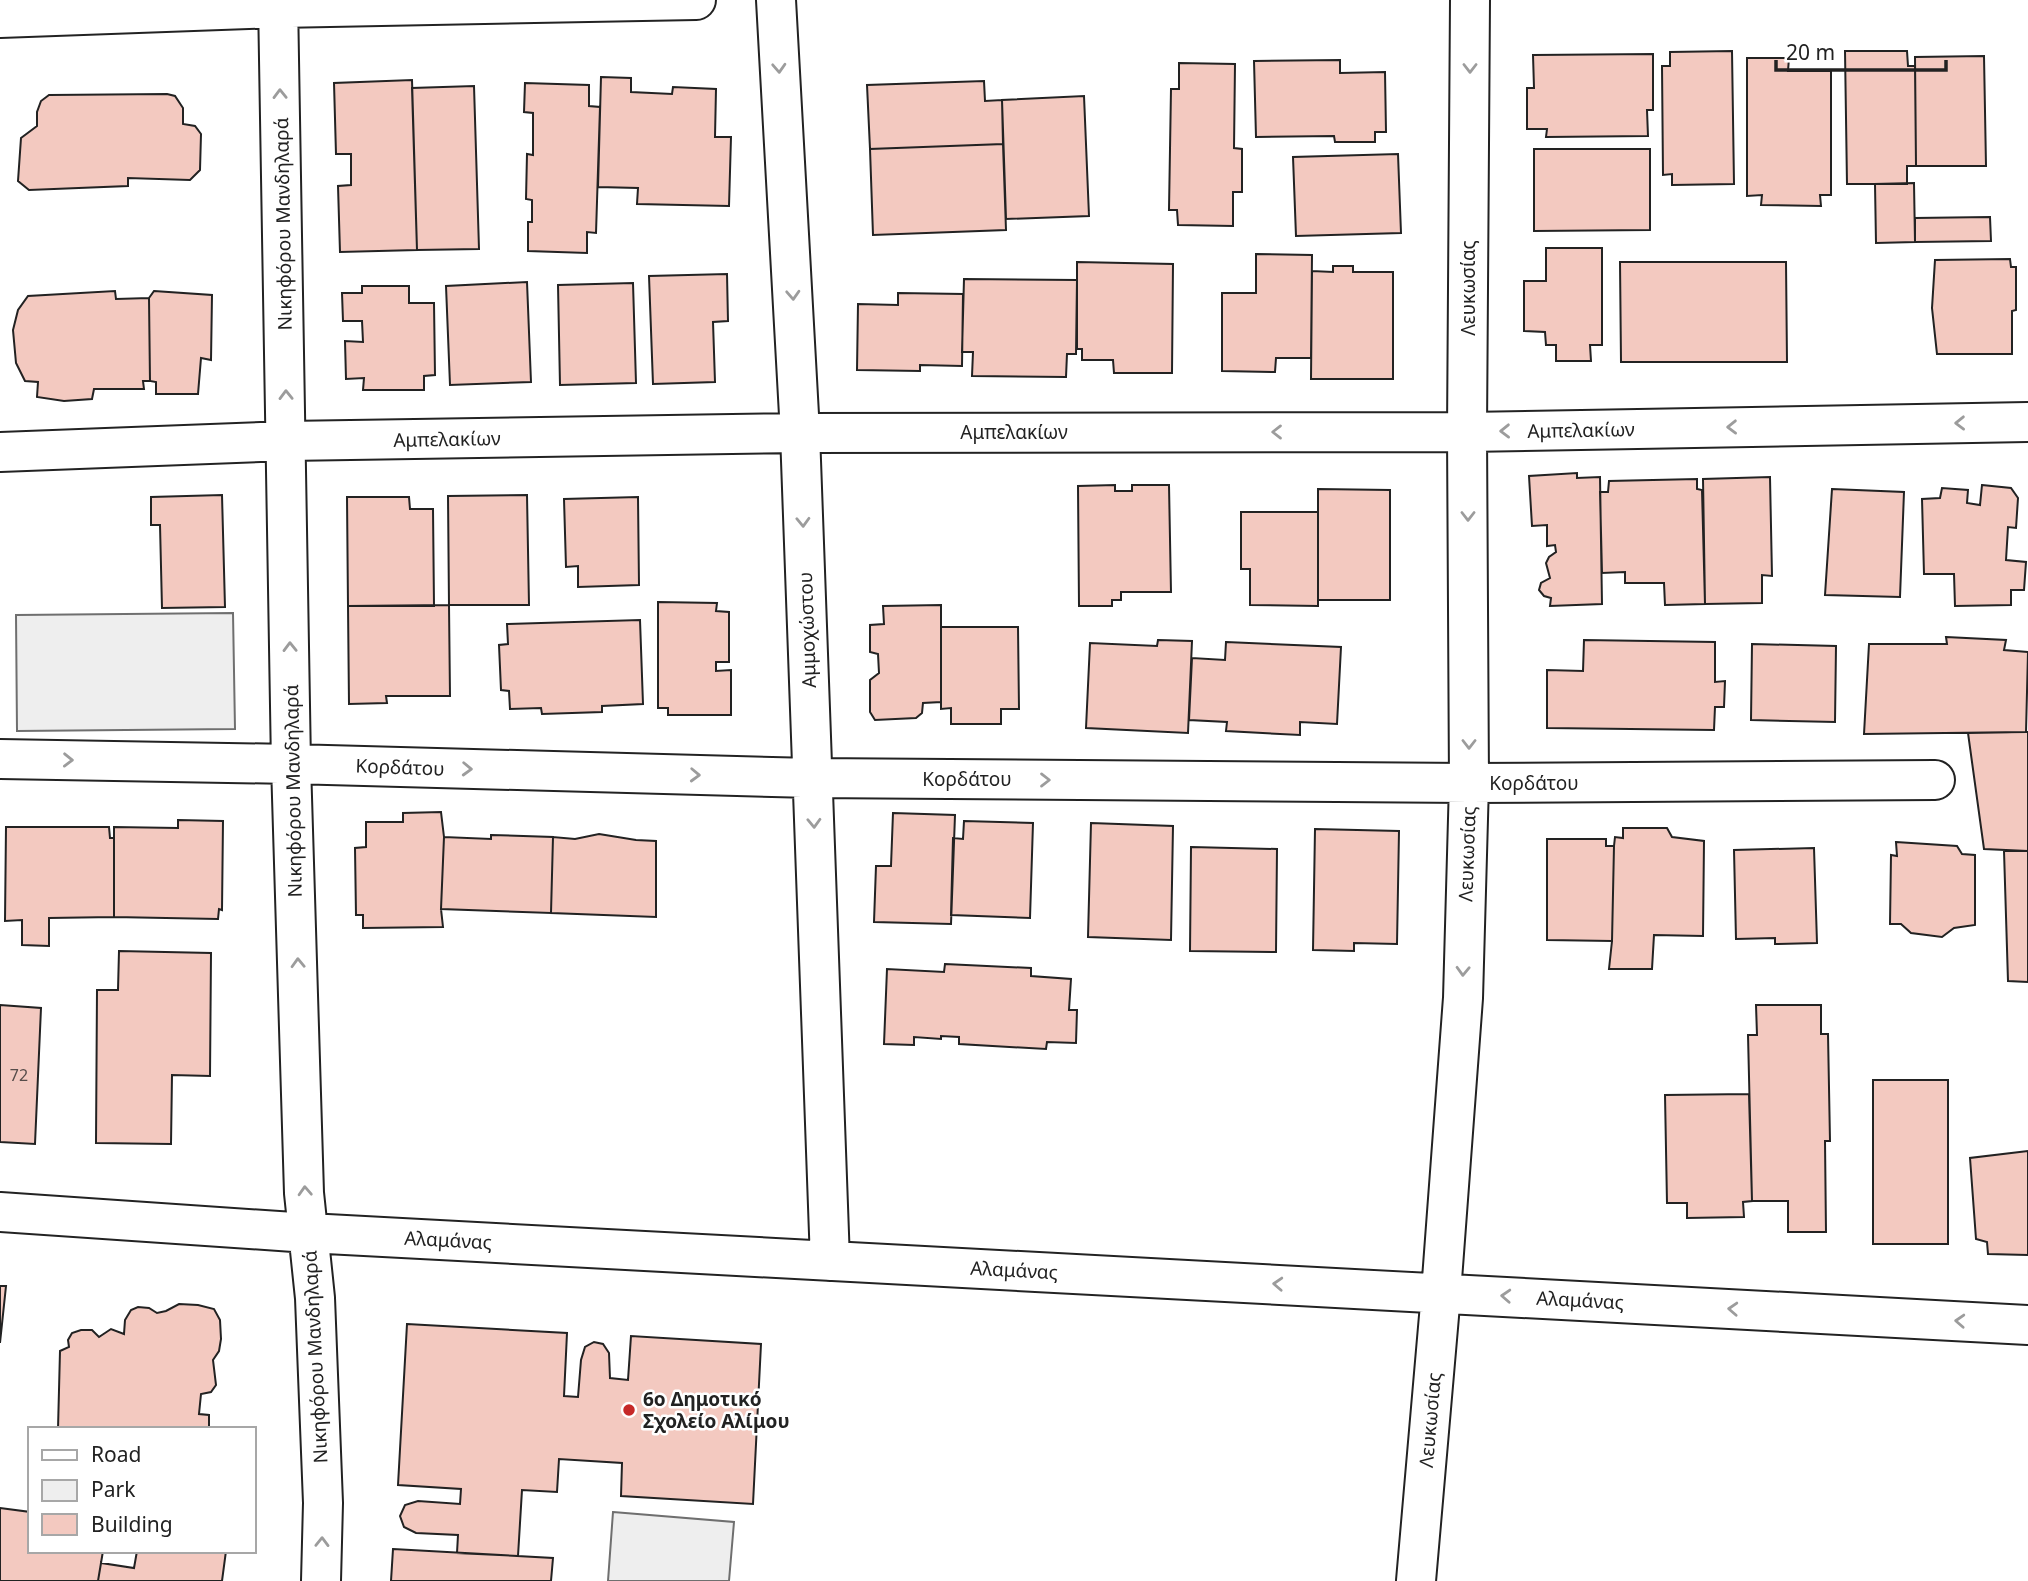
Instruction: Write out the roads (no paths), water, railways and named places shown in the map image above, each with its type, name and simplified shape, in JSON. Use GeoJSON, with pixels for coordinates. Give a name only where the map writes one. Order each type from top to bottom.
{"type":"FeatureCollection","features":[{"type":"Feature","properties":{"kind":"street"},"geometry":{"type":"LineString","coordinates":[[0,18],[278,4],[696,0]]}},
{"type":"Feature","properties":{"kind":"street","name":"Αμμοχώστου"},"geometry":{"type":"LineString","coordinates":[[776,0],[800,433],[830,1261]]}},
{"type":"Feature","properties":{"kind":"street","name":"Λευκωσίας"},"geometry":{"type":"LineString","coordinates":[[1416,1581],[1441,1293],[1462,998],[1469,783],[1467,432],[1470,0]]}},
{"type":"Feature","properties":{"kind":"street","name":"Νικηφόρου Μανδηλαρά"},"geometry":{"type":"LineString","coordinates":[[278,4],[291,764],[304,1179],[315,1298],[323,1503],[321,1581]]}},
{"type":"Feature","properties":{"kind":"street","name":"Αμπελακίων"},"geometry":{"type":"LineString","coordinates":[[0,452],[287,442],[800,433],[1467,432],[2028,422]]}},
{"type":"Feature","properties":{"kind":"street","name":"Κορδάτου"},"geometry":{"type":"LineString","coordinates":[[0,759],[812,778],[1469,783],[1935,780]]}},
{"type":"Feature","properties":{"kind":"street","name":"Αλαμάνας"},"geometry":{"type":"LineString","coordinates":[[0,1212],[308,1233],[2028,1325]]}},
{"type":"Feature","properties":{"kind":"place","name":"6ο Δημοτικό Σχολείο Αλίμου"},"geometry":{"type":"Point","coordinates":[629,1410]}}]}
